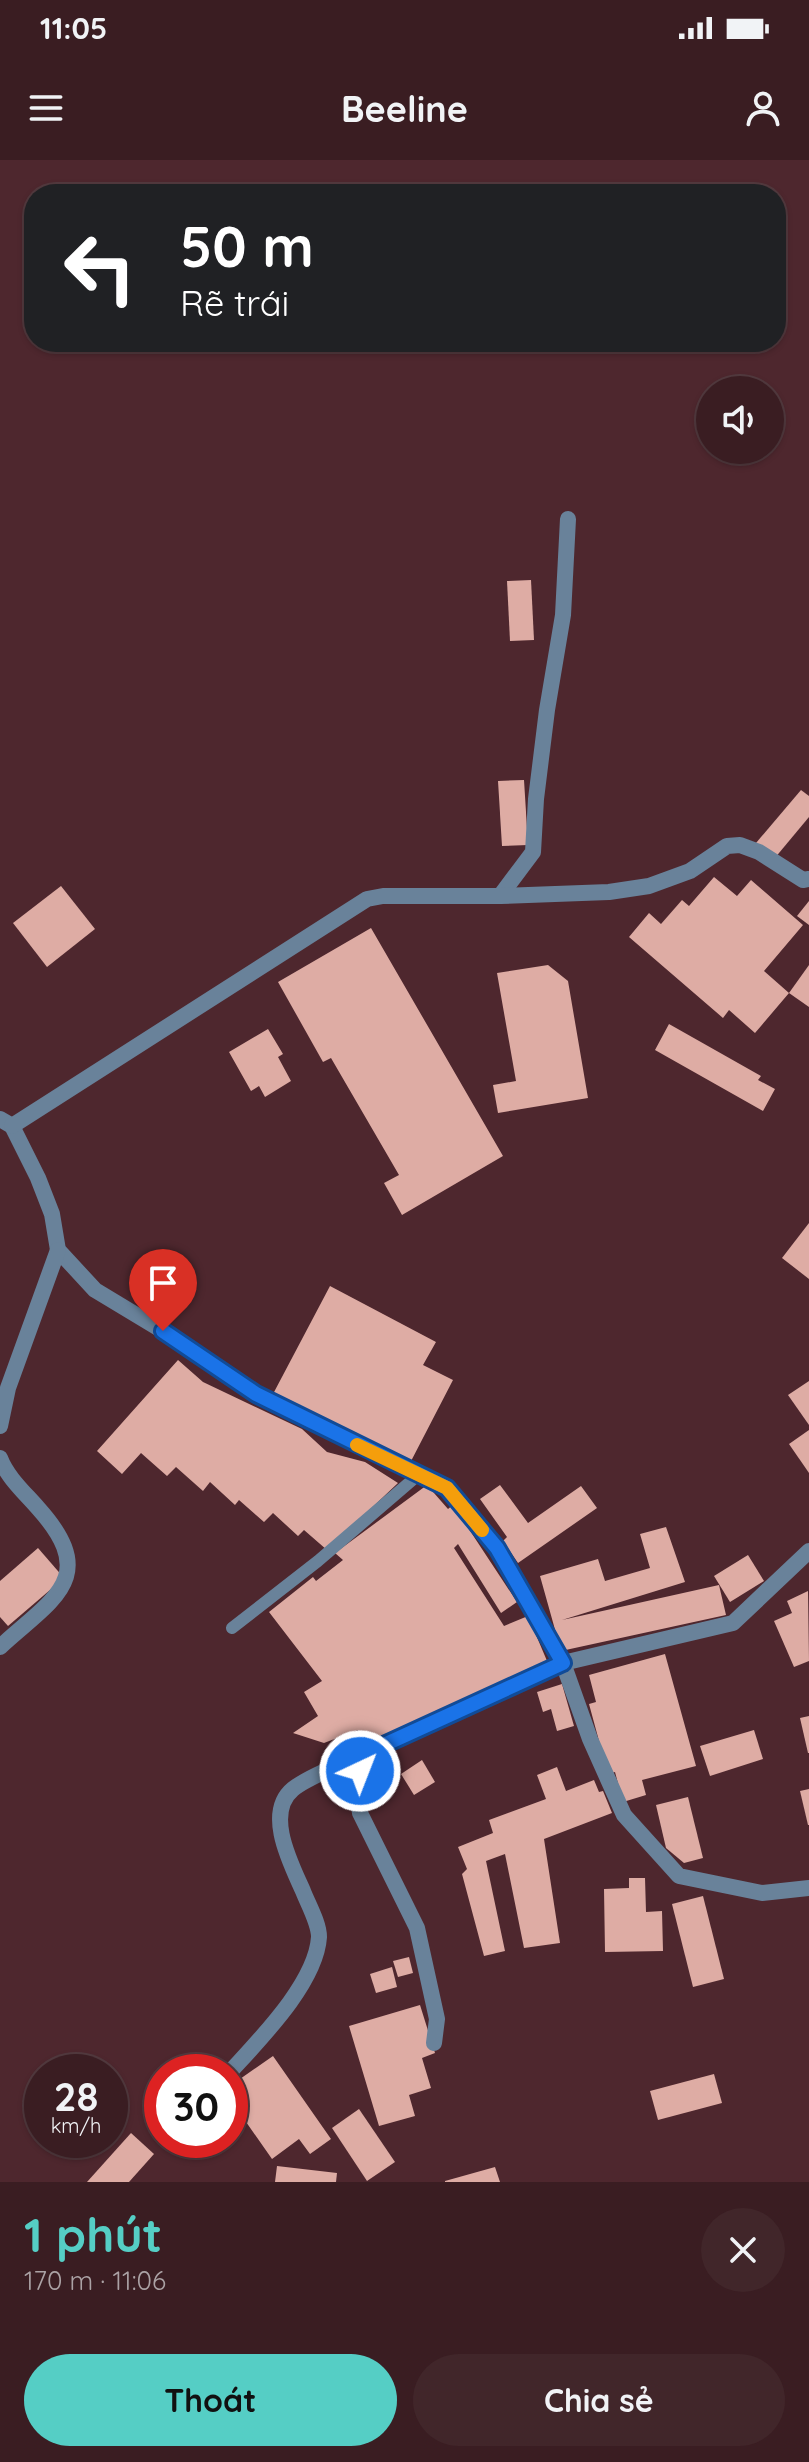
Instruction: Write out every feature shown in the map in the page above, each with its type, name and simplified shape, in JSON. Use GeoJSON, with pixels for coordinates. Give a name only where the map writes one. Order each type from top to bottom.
{"type":"FeatureCollection","features":[{"type":"Feature","properties":{"kind":"street"},"geometry":{"type":"LineString","coordinates":[[500,896],[533,852],[545,725],[563,615],[568,519]]}},
{"type":"Feature","properties":{"kind":"street"},"geometry":{"type":"LineString","coordinates":[[0,1426],[8,1388],[58,1250],[52,1214],[38,1178],[6,1123],[367,899],[383,896],[609,892],[649,886],[690,871],[727,846],[740,845],[759,852],[803,880],[809,879]]}},
{"type":"Feature","properties":{"kind":"street"},"geometry":{"type":"LineString","coordinates":[[58,1250],[95,1290],[163,1331],[256,1394],[417,1476],[447,1488],[497,1548],[563,1663],[590,1739],[624,1815],[679,1876],[762,1893],[809,1888]]}},
{"type":"Feature","properties":{"kind":"street"},"geometry":{"type":"LineString","coordinates":[[0,1462],[51,1522],[61,1539],[70,1572],[62,1589],[0,1647]]}},
{"type":"Feature","properties":{"kind":"street"},"geometry":{"type":"LineString","coordinates":[[246,2054],[281,2015],[314,1962],[319,1934],[290,1861],[279,1818],[285,1799],[294,1789],[563,1663],[733,1623],[809,1551]]}},
{"type":"Feature","properties":{"kind":"street"},"geometry":{"type":"LineString","coordinates":[[364,1754],[356,1788],[360,1813],[417,1928],[437,2019],[434,2043]]}},
{"type":"Feature","properties":{"kind":"lane"},"geometry":{"type":"LineString","coordinates":[[232,1628],[318,1561],[417,1476]]}},
{"type":"Feature","properties":{"kind":"building"},"geometry":{"type":"Polygon","coordinates":[[[531,580],[534,640],[510,641],[507,581],[531,580]]]}},
{"type":"Feature","properties":{"kind":"building"},"geometry":{"type":"Polygon","coordinates":[[[524,780],[528,845],[502,846],[498,781],[524,780]]]}},
{"type":"Feature","properties":{"kind":"building"},"geometry":{"type":"Polygon","coordinates":[[[801,790],[809,796],[809,817],[774,859],[756,843],[801,790]]]}},
{"type":"Feature","properties":{"kind":"building"},"geometry":{"type":"Polygon","coordinates":[[[714,877],[737,896],[751,880],[803,925],[764,971],[789,993],[755,1033],[729,1010],[723,1018],[629,937],[649,913],[661,924],[682,900],[689,906],[714,877]]]}},
{"type":"Feature","properties":{"kind":"building"},"geometry":{"type":"Polygon","coordinates":[[[61,886],[95,929],[47,967],[13,923],[61,886]]]}},
{"type":"Feature","properties":{"kind":"building"},"geometry":{"type":"Polygon","coordinates":[[[809,901],[809,925],[797,916],[809,901]]]}},
{"type":"Feature","properties":{"kind":"building"},"geometry":{"type":"Polygon","coordinates":[[[371,928],[503,1156],[402,1215],[384,1183],[399,1175],[331,1058],[323,1062],[278,982],[371,928]]]}},
{"type":"Feature","properties":{"kind":"building"},"geometry":{"type":"Polygon","coordinates":[[[548,965],[568,981],[588,1098],[498,1113],[493,1085],[516,1081],[497,973],[548,965]]]}},
{"type":"Feature","properties":{"kind":"building"},"geometry":{"type":"Polygon","coordinates":[[[809,965],[809,1007],[789,993],[809,965]]]}},
{"type":"Feature","properties":{"kind":"building"},"geometry":{"type":"Polygon","coordinates":[[[669,1024],[761,1076],[758,1080],[775,1089],[763,1111],[655,1050],[669,1024]]]}},
{"type":"Feature","properties":{"kind":"building"},"geometry":{"type":"Polygon","coordinates":[[[268,1029],[283,1054],[278,1057],[291,1081],[265,1097],[259,1086],[251,1091],[229,1052],[268,1029]]]}},
{"type":"Feature","properties":{"kind":"building"},"geometry":{"type":"Polygon","coordinates":[[[809,1223],[809,1279],[782,1258],[809,1223]]]}},
{"type":"Feature","properties":{"kind":"building"},"geometry":{"type":"Polygon","coordinates":[[[330,1286],[436,1342],[423,1365],[453,1380],[409,1465],[273,1394],[330,1286]]]}},
{"type":"Feature","properties":{"kind":"building"},"geometry":{"type":"Polygon","coordinates":[[[178,1360],[203,1382],[302,1429],[327,1452],[365,1462],[398,1483],[327,1550],[304,1530],[298,1536],[273,1513],[264,1522],[239,1500],[235,1505],[210,1482],[203,1491],[176,1467],[167,1476],[141,1453],[122,1474],[97,1451],[178,1360]]]}},
{"type":"Feature","properties":{"kind":"building"},"geometry":{"type":"Polygon","coordinates":[[[809,1381],[809,1425],[788,1395],[809,1381]]]}},
{"type":"Feature","properties":{"kind":"building"},"geometry":{"type":"Polygon","coordinates":[[[809,1430],[809,1473],[789,1444],[809,1430]]]}},
{"type":"Feature","properties":{"kind":"building"},"geometry":{"type":"Polygon","coordinates":[[[427,1485],[448,1509],[453,1505],[517,1602],[501,1613],[458,1544],[454,1548],[504,1626],[528,1616],[550,1668],[365,1745],[358,1730],[324,1743],[293,1733],[318,1716],[304,1692],[322,1681],[269,1612],[313,1577],[316,1581],[343,1560],[335,1553],[427,1485]]]}},
{"type":"Feature","properties":{"kind":"building"},"geometry":{"type":"Polygon","coordinates":[[[500,1485],[528,1523],[581,1486],[597,1508],[518,1563],[503,1541],[507,1537],[480,1499],[500,1485]]]}},
{"type":"Feature","properties":{"kind":"building"},"geometry":{"type":"Polygon","coordinates":[[[666,1527],[685,1582],[562,1620],[719,1585],[726,1615],[561,1651],[540,1576],[598,1559],[605,1581],[650,1568],[640,1534],[666,1527]]]}},
{"type":"Feature","properties":{"kind":"building"},"geometry":{"type":"Polygon","coordinates":[[[38,1548],[64,1578],[8,1626],[0,1617],[0,1581],[38,1548]]]}},
{"type":"Feature","properties":{"kind":"building"},"geometry":{"type":"Polygon","coordinates":[[[748,1555],[764,1581],[730,1602],[714,1576],[748,1555]]]}},
{"type":"Feature","properties":{"kind":"building"},"geometry":{"type":"Polygon","coordinates":[[[808,1591],[809,1661],[794,1667],[774,1621],[792,1613],[787,1601],[808,1591]]]}},
{"type":"Feature","properties":{"kind":"building"},"geometry":{"type":"Polygon","coordinates":[[[665,1654],[696,1766],[642,1780],[646,1795],[623,1802],[615,1772],[608,1774],[589,1704],[596,1702],[589,1675],[665,1654]]]}},
{"type":"Feature","properties":{"kind":"building"},"geometry":{"type":"Polygon","coordinates":[[[562,1684],[574,1726],[557,1731],[551,1709],[543,1712],[537,1692],[562,1684]]]}},
{"type":"Feature","properties":{"kind":"building"},"geometry":{"type":"Polygon","coordinates":[[[809,1716],[809,1753],[808,1753],[800,1718],[809,1716]]]}},
{"type":"Feature","properties":{"kind":"building"},"geometry":{"type":"Polygon","coordinates":[[[754,1730],[763,1759],[710,1776],[700,1746],[754,1730]]]}},
{"type":"Feature","properties":{"kind":"building"},"geometry":{"type":"Polygon","coordinates":[[[422,1760],[435,1782],[414,1795],[401,1774],[422,1760]]]}},
{"type":"Feature","properties":{"kind":"building"},"geometry":{"type":"Polygon","coordinates":[[[557,1767],[566,1791],[594,1780],[599,1792],[603,1791],[612,1813],[544,1839],[560,1943],[524,1948],[505,1854],[486,1861],[505,1951],[484,1956],[462,1874],[467,1869],[458,1847],[493,1833],[489,1820],[546,1799],[537,1775],[557,1767]]]}},
{"type":"Feature","properties":{"kind":"building"},"geometry":{"type":"Polygon","coordinates":[[[809,1789],[809,1825],[808,1825],[800,1791],[809,1789]]]}},
{"type":"Feature","properties":{"kind":"building"},"geometry":{"type":"Polygon","coordinates":[[[688,1797],[703,1858],[684,1863],[666,1848],[656,1805],[688,1797]]]}},
{"type":"Feature","properties":{"kind":"building"},"geometry":{"type":"Polygon","coordinates":[[[629,1878],[645,1878],[646,1912],[662,1911],[663,1951],[605,1952],[604,1889],[629,1888],[629,1878]]]}},
{"type":"Feature","properties":{"kind":"building"},"geometry":{"type":"Polygon","coordinates":[[[703,1896],[724,1979],[693,1987],[672,1904],[703,1896]]]}},
{"type":"Feature","properties":{"kind":"building"},"geometry":{"type":"Polygon","coordinates":[[[409,1957],[413,1973],[398,1977],[393,1961],[409,1957]]]}},
{"type":"Feature","properties":{"kind":"building"},"geometry":{"type":"Polygon","coordinates":[[[392,1967],[397,1987],[376,1993],[370,1974],[392,1967]]]}},
{"type":"Feature","properties":{"kind":"building"},"geometry":{"type":"Polygon","coordinates":[[[420,2005],[435,2053],[422,2058],[431,2088],[409,2095],[415,2116],[379,2126],[349,2026],[420,2005]]]}},
{"type":"Feature","properties":{"kind":"building"},"geometry":{"type":"Polygon","coordinates":[[[273,2056],[331,2139],[310,2154],[299,2139],[272,2159],[248,2125],[248,2073],[273,2056]]]}},
{"type":"Feature","properties":{"kind":"building"},"geometry":{"type":"Polygon","coordinates":[[[714,2074],[722,2103],[658,2120],[650,2091],[714,2074]]]}},
{"type":"Feature","properties":{"kind":"building"},"geometry":{"type":"Polygon","coordinates":[[[359,2109],[395,2162],[367,2181],[332,2128],[359,2109]]]}},
{"type":"Feature","properties":{"kind":"building"},"geometry":{"type":"Polygon","coordinates":[[[131,2133],[144,2145],[144,2158],[150,2158],[129,2182],[87,2182],[109,2158],[128,2158],[128,2136],[131,2133]]]}},
{"type":"Feature","properties":{"kind":"building"},"geometry":{"type":"Polygon","coordinates":[[[277,2166],[337,2173],[336,2182],[275,2182],[277,2166]]]}},
{"type":"Feature","properties":{"kind":"building"},"geometry":{"type":"Polygon","coordinates":[[[495,2167],[500,2182],[445,2182],[445,2181],[495,2167]]]}},
{"type":"Feature","properties":{"kind":"slow traffic"},"geometry":{"type":"LineString","coordinates":[[357,1445],[447,1488],[482,1530]]}},
{"type":"Feature","properties":{"kind":"route"},"geometry":{"type":"LineString","coordinates":[[163,1331],[256,1394],[417,1476],[447,1488],[497,1548],[563,1663],[364,1754],[360,1771]]}}]}
